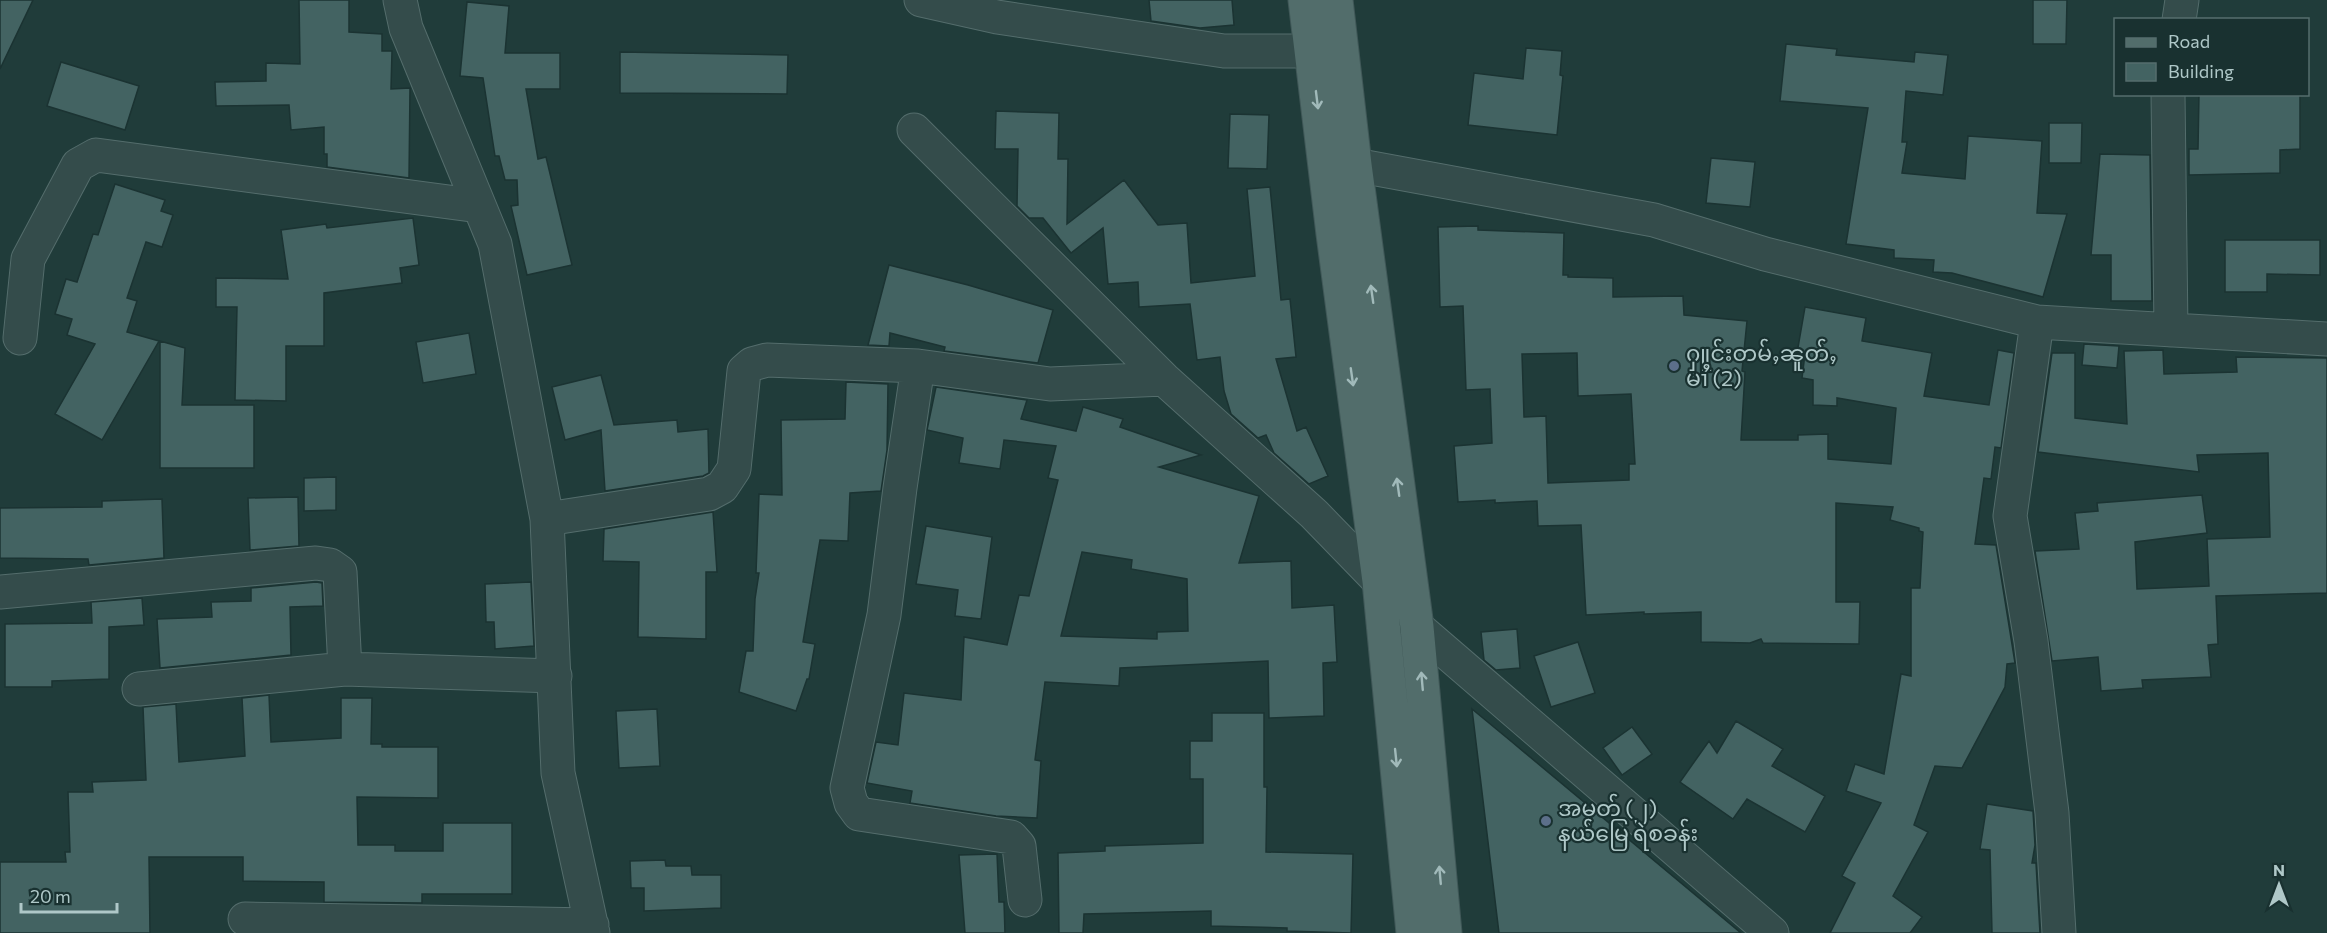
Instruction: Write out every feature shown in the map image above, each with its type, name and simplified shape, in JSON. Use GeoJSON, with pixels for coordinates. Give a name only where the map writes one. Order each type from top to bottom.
{"type":"FeatureCollection","features":[{"type":"Feature","properties":{"kind":"main road"},"geometry":{"type":"LineString","coordinates":[[1305,0],[1379,581],[1413,933]]}},
{"type":"Feature","properties":{"kind":"main road"},"geometry":{"type":"LineString","coordinates":[[1336,0],[1355,165],[1417,627],[1445,933]]}},
{"type":"Feature","properties":{"kind":"street"},"geometry":{"type":"LineString","coordinates":[[245,919],[593,929],[558,773],[547,519],[495,244],[406,28],[400,0]]}},
{"type":"Feature","properties":{"kind":"street"},"geometry":{"type":"LineString","coordinates":[[921,0],[998,17],[1224,51],[1311,51]]}},
{"type":"Feature","properties":{"kind":"street"},"geometry":{"type":"LineString","coordinates":[[2179,18],[2182,0]]}},
{"type":"Feature","properties":{"kind":"street"},"geometry":{"type":"LineString","coordinates":[[2168,96],[2171,330]]}},
{"type":"Feature","properties":{"kind":"street"},"geometry":{"type":"LineString","coordinates":[[914,130],[1164,379],[1314,514],[1379,581],[1417,627],[1772,933]]}},
{"type":"Feature","properties":{"kind":"street"},"geometry":{"type":"LineString","coordinates":[[20,338],[28,259],[78,165],[96,155],[479,206]]}},
{"type":"Feature","properties":{"kind":"street"},"geometry":{"type":"LineString","coordinates":[[1355,165],[1654,220],[1765,254],[2037,322],[2327,339]]}},
{"type":"Feature","properties":{"kind":"street"},"geometry":{"type":"LineString","coordinates":[[2037,322],[2010,516],[2031,641],[2052,813],[2060,933]]}},
{"type":"Feature","properties":{"kind":"street"},"geometry":{"type":"LineString","coordinates":[[547,519],[709,494],[722,487],[734,469],[744,371],[752,364],[767,360],[918,366],[1050,384],[1164,379]]}},
{"type":"Feature","properties":{"kind":"street"},"geometry":{"type":"LineString","coordinates":[[918,366],[884,615],[847,788],[850,803],[859,814],[1011,837],[1019,846],[1025,900]]}},
{"type":"Feature","properties":{"kind":"street"},"geometry":{"type":"LineString","coordinates":[[0,592],[316,563],[330,565],[340,572],[345,669]]}},
{"type":"Feature","properties":{"kind":"street"},"geometry":{"type":"LineString","coordinates":[[139,689],[345,669],[555,676]]}},
{"type":"Feature","properties":{"kind":"building"},"geometry":{"type":"Polygon","coordinates":[[[0,0],[33,0],[0,69],[0,0]]]}},
{"type":"Feature","properties":{"kind":"building"},"geometry":{"type":"Polygon","coordinates":[[[299,0],[349,0],[349,32],[382,34],[382,51],[392,51],[391,89],[410,88],[409,178],[327,167],[327,154],[324,154],[324,127],[291,130],[289,105],[216,106],[215,82],[266,81],[266,63],[300,64],[299,0]]]}},
{"type":"Feature","properties":{"kind":"building"},"geometry":{"type":"Polygon","coordinates":[[[1149,0],[1232,0],[1234,25],[1200,28],[1151,21],[1149,0]]]}},
{"type":"Feature","properties":{"kind":"building"},"geometry":{"type":"Polygon","coordinates":[[[2033,0],[2067,0],[2066,44],[2033,44],[2033,0]]]}},
{"type":"Feature","properties":{"kind":"building"},"geometry":{"type":"Polygon","coordinates":[[[467,2],[509,6],[505,53],[560,53],[560,89],[526,89],[538,159],[546,157],[572,265],[527,275],[511,206],[518,205],[517,180],[505,180],[499,156],[495,156],[483,78],[460,76],[467,2]]]}},
{"type":"Feature","properties":{"kind":"building"},"geometry":{"type":"Polygon","coordinates":[[[1786,44],[1837,49],[1836,55],[1914,62],[1915,52],[1948,55],[1943,95],[1906,91],[1902,142],[1907,142],[1902,173],[1965,179],[1968,136],[2042,141],[2037,213],[2067,214],[2043,297],[1952,273],[1933,272],[1934,260],[1894,258],[1894,250],[1846,244],[1868,108],[1780,101],[1786,44]]]}},
{"type":"Feature","properties":{"kind":"building"},"geometry":{"type":"Polygon","coordinates":[[[1526,48],[1562,51],[1560,75],[1563,76],[1557,135],[1468,125],[1474,73],[1523,79],[1526,48]]]}},
{"type":"Feature","properties":{"kind":"building"},"geometry":{"type":"Polygon","coordinates":[[[620,52],[788,55],[787,94],[620,93],[620,52]]]}},
{"type":"Feature","properties":{"kind":"building"},"geometry":{"type":"Polygon","coordinates":[[[61,62],[139,86],[125,130],[47,106],[61,62]]]}},
{"type":"Feature","properties":{"kind":"building"},"geometry":{"type":"Polygon","coordinates":[[[2199,96],[2300,96],[2300,149],[2280,150],[2280,173],[2189,175],[2189,149],[2198,149],[2199,96]]]}},
{"type":"Feature","properties":{"kind":"building"},"geometry":{"type":"Polygon","coordinates":[[[996,111],[1059,113],[1058,159],[1068,159],[1067,224],[1124,180],[1158,225],[1187,223],[1191,283],[1255,276],[1247,189],[1270,187],[1281,300],[1290,299],[1296,357],[1276,359],[1297,431],[1306,427],[1328,476],[1309,484],[1274,453],[1266,435],[1258,438],[1231,414],[1224,391],[1220,357],[1197,360],[1190,304],[1139,307],[1138,282],[1108,284],[1103,228],[1071,253],[1043,218],[1029,218],[1017,206],[1018,149],[995,149],[996,111]]]}},
{"type":"Feature","properties":{"kind":"building"},"geometry":{"type":"Polygon","coordinates":[[[1230,114],[1269,115],[1267,169],[1228,168],[1230,114]]]}},
{"type":"Feature","properties":{"kind":"building"},"geometry":{"type":"Polygon","coordinates":[[[2049,123],[2082,123],[2081,163],[2049,163],[2049,123]]]}},
{"type":"Feature","properties":{"kind":"building"},"geometry":{"type":"Polygon","coordinates":[[[2100,154],[2150,155],[2152,301],[2111,301],[2111,255],[2091,255],[2100,154]]]}},
{"type":"Feature","properties":{"kind":"building"},"geometry":{"type":"Polygon","coordinates":[[[1711,158],[1755,162],[1750,207],[1706,203],[1711,158]]]}},
{"type":"Feature","properties":{"kind":"building"},"geometry":{"type":"Polygon","coordinates":[[[115,184],[165,200],[161,211],[173,215],[162,247],[146,242],[127,298],[137,301],[127,332],[159,341],[102,440],[55,414],[95,344],[67,335],[72,319],[55,314],[66,279],[77,282],[93,234],[98,235],[115,184]]]}},
{"type":"Feature","properties":{"kind":"building"},"geometry":{"type":"Polygon","coordinates":[[[413,218],[419,265],[400,268],[402,283],[324,293],[324,346],[286,346],[286,401],[235,400],[237,307],[216,307],[216,278],[288,279],[281,230],[326,224],[327,228],[413,218]]]}},
{"type":"Feature","properties":{"kind":"building"},"geometry":{"type":"Polygon","coordinates":[[[1478,226],[1478,230],[1564,233],[1563,275],[1613,278],[1613,297],[1683,296],[1684,315],[1747,321],[1742,371],[1745,372],[1741,440],[1798,440],[1798,435],[1828,434],[1828,459],[1891,464],[1896,408],[1837,398],[1837,406],[1813,405],[1813,380],[1802,378],[1805,354],[1797,353],[1805,307],[1866,318],[1862,341],[1932,353],[1924,396],[1989,405],[1998,350],[2014,353],[2001,448],[1995,447],[1991,479],[1984,478],[1975,544],[1996,545],[2015,663],[2007,664],[2005,687],[1962,768],[1935,766],[1914,825],[1928,832],[1893,896],[1922,917],[1910,933],[1830,933],[1855,883],[1842,876],[1881,803],[1846,791],[1855,764],[1884,774],[1901,674],[1911,676],[1911,588],[1920,588],[1923,532],[1919,531],[1919,528],[1890,520],[1893,507],[1836,503],[1836,602],[1860,602],[1859,644],[1763,643],[1761,639],[1750,643],[1701,642],[1701,612],[1586,615],[1581,525],[1538,526],[1537,501],[1458,502],[1454,446],[1492,443],[1490,389],[1466,390],[1463,306],[1440,307],[1438,227],[1478,226]],[[1577,353],[1522,354],[1524,417],[1546,416],[1548,483],[1629,480],[1629,464],[1635,464],[1631,394],[1578,396],[1577,353]]]}},
{"type":"Feature","properties":{"kind":"building"},"geometry":{"type":"Polygon","coordinates":[[[2225,240],[2320,240],[2320,275],[2267,274],[2267,292],[2225,292],[2225,240]]]}},
{"type":"Feature","properties":{"kind":"building"},"geometry":{"type":"Polygon","coordinates":[[[889,265],[1053,310],[1038,363],[944,351],[945,347],[890,333],[889,346],[868,345],[889,265]]]}},
{"type":"Feature","properties":{"kind":"building"},"geometry":{"type":"Polygon","coordinates":[[[469,333],[476,374],[423,383],[416,342],[469,333]]]}},
{"type":"Feature","properties":{"kind":"building"},"geometry":{"type":"Polygon","coordinates":[[[160,341],[185,348],[182,405],[254,405],[254,468],[160,468],[160,341]]]}},
{"type":"Feature","properties":{"kind":"building"},"geometry":{"type":"Polygon","coordinates":[[[2084,344],[2119,346],[2117,368],[2082,365],[2084,344]]]}},
{"type":"Feature","properties":{"kind":"building"},"geometry":{"type":"Polygon","coordinates":[[[2163,350],[2164,374],[2237,372],[2236,357],[2327,358],[2327,593],[2216,596],[2218,644],[2208,645],[2211,677],[2142,680],[2143,688],[2101,691],[2098,657],[2052,661],[2035,551],[2079,549],[2075,513],[2098,511],[2097,503],[2202,495],[2207,533],[2135,542],[2137,589],[2209,586],[2207,539],[2270,537],[2268,453],[2197,455],[2199,472],[2038,452],[2052,353],[2075,353],[2075,418],[2127,424],[2124,351],[2163,350]]]}},
{"type":"Feature","properties":{"kind":"building"},"geometry":{"type":"Polygon","coordinates":[[[601,375],[614,425],[677,420],[678,432],[708,429],[709,473],[703,476],[605,491],[601,430],[565,440],[552,387],[601,375]]]}},
{"type":"Feature","properties":{"kind":"building"},"geometry":{"type":"Polygon","coordinates":[[[846,382],[888,384],[887,450],[881,491],[850,493],[848,541],[820,540],[803,642],[815,644],[809,679],[807,679],[796,711],[739,692],[746,651],[753,651],[755,599],[759,573],[756,573],[759,494],[782,495],[781,420],[845,419],[846,382]]]}},
{"type":"Feature","properties":{"kind":"building"},"geometry":{"type":"Polygon","coordinates":[[[936,387],[1027,400],[1021,419],[1076,431],[1083,407],[1123,419],[1120,427],[1201,455],[1159,467],[1259,496],[1239,563],[1291,561],[1292,608],[1334,605],[1337,662],[1323,663],[1324,716],[1269,718],[1268,661],[1120,668],[1119,686],[1045,682],[1035,760],[1041,761],[1037,818],[996,816],[910,803],[912,791],[867,783],[876,742],[898,745],[904,693],[961,700],[964,637],[1007,645],[1019,595],[1029,596],[1058,480],[1048,478],[1056,446],[1004,440],[1000,469],[959,463],[963,438],[927,430],[936,387]],[[1082,552],[1061,636],[1157,639],[1157,632],[1188,631],[1187,579],[1131,569],[1132,560],[1082,552]]]}},
{"type":"Feature","properties":{"kind":"building"},"geometry":{"type":"Polygon","coordinates":[[[336,477],[336,510],[304,511],[304,478],[336,477]]]}},
{"type":"Feature","properties":{"kind":"building"},"geometry":{"type":"Polygon","coordinates":[[[298,497],[299,546],[250,550],[248,498],[298,497]]]}},
{"type":"Feature","properties":{"kind":"building"},"geometry":{"type":"Polygon","coordinates":[[[162,499],[164,558],[89,565],[88,559],[0,558],[0,508],[102,507],[102,501],[162,499]]]}},
{"type":"Feature","properties":{"kind":"building"},"geometry":{"type":"Polygon","coordinates":[[[713,512],[717,572],[706,572],[706,639],[638,637],[639,562],[603,561],[604,529],[713,512]]]}},
{"type":"Feature","properties":{"kind":"building"},"geometry":{"type":"Polygon","coordinates":[[[926,526],[992,537],[981,619],[955,616],[958,590],[916,584],[926,526]]]}},
{"type":"Feature","properties":{"kind":"building"},"geometry":{"type":"Polygon","coordinates":[[[531,582],[534,646],[495,649],[494,622],[486,622],[485,584],[531,582]]]}},
{"type":"Feature","properties":{"kind":"building"},"geometry":{"type":"Polygon","coordinates":[[[322,583],[323,606],[290,607],[291,655],[160,668],[157,619],[212,617],[211,602],[251,601],[251,588],[322,583]]]}},
{"type":"Feature","properties":{"kind":"building"},"geometry":{"type":"Polygon","coordinates":[[[142,598],[144,625],[109,627],[109,679],[52,681],[52,687],[5,687],[5,624],[92,623],[91,602],[142,598]]]}},
{"type":"Feature","properties":{"kind":"building"},"geometry":{"type":"Polygon","coordinates":[[[1517,629],[1520,668],[1496,670],[1484,660],[1481,632],[1517,629]]]}},
{"type":"Feature","properties":{"kind":"building"},"geometry":{"type":"Polygon","coordinates":[[[1578,642],[1595,693],[1551,707],[1534,656],[1578,642]]]}},
{"type":"Feature","properties":{"kind":"building"},"geometry":{"type":"Polygon","coordinates":[[[269,695],[271,742],[341,738],[341,698],[372,698],[371,744],[382,744],[382,747],[438,747],[438,798],[357,797],[358,845],[395,845],[395,851],[443,851],[443,823],[512,823],[512,894],[422,894],[422,903],[324,902],[324,882],[243,881],[243,857],[149,857],[150,933],[0,933],[0,862],[66,862],[65,852],[70,852],[68,792],[93,792],[92,782],[146,780],[143,707],[176,704],[179,762],[245,756],[242,698],[269,695]]]}},
{"type":"Feature","properties":{"kind":"building"},"geometry":{"type":"Polygon","coordinates":[[[657,709],[660,766],[619,768],[616,711],[657,709]]]}},
{"type":"Feature","properties":{"kind":"building","name":"အမှတ် (၂) နယ်မြေ ရဲစခန်း"},"geometry":{"type":"Polygon","coordinates":[[[1472,709],[1512,742],[1741,933],[1499,933],[1472,709]]]}},
{"type":"Feature","properties":{"kind":"building"},"geometry":{"type":"Polygon","coordinates":[[[1212,713],[1264,713],[1264,787],[1267,787],[1266,852],[1353,854],[1351,933],[1211,926],[1211,911],[1084,914],[1083,933],[1059,933],[1058,853],[1105,851],[1105,846],[1203,843],[1203,779],[1190,779],[1190,741],[1212,741],[1212,713]]]}},
{"type":"Feature","properties":{"kind":"building"},"geometry":{"type":"Polygon","coordinates":[[[1736,721],[1783,749],[1772,766],[1825,796],[1805,832],[1747,799],[1733,819],[1680,782],[1709,741],[1717,753],[1736,721]]]}},
{"type":"Feature","properties":{"kind":"building"},"geometry":{"type":"Polygon","coordinates":[[[1632,727],[1652,754],[1622,775],[1603,748],[1632,727]]]}},
{"type":"Feature","properties":{"kind":"building"},"geometry":{"type":"Polygon","coordinates":[[[1987,804],[2033,811],[2035,845],[2032,863],[2036,863],[2040,933],[1992,933],[1990,850],[1980,849],[1987,804]]]}},
{"type":"Feature","properties":{"kind":"building"},"geometry":{"type":"Polygon","coordinates":[[[997,854],[999,902],[1004,902],[1005,933],[965,933],[959,855],[997,854]]]}},
{"type":"Feature","properties":{"kind":"building"},"geometry":{"type":"Polygon","coordinates":[[[665,860],[666,866],[691,866],[692,875],[721,875],[721,908],[644,911],[644,888],[631,888],[630,861],[665,860]]]}},
{"type":"Feature","properties":{"kind":"place","name":"ႁူင်းတမ်ႇၼူတ်ႇ မၢႆ (2)"},"geometry":{"type":"Point","coordinates":[1674,366]}},
{"type":"Feature","properties":{"kind":"place","name":"အမှတ် (၂) နယ်မြေ ရဲစခန်း"},"geometry":{"type":"Point","coordinates":[1546,821]}}]}
